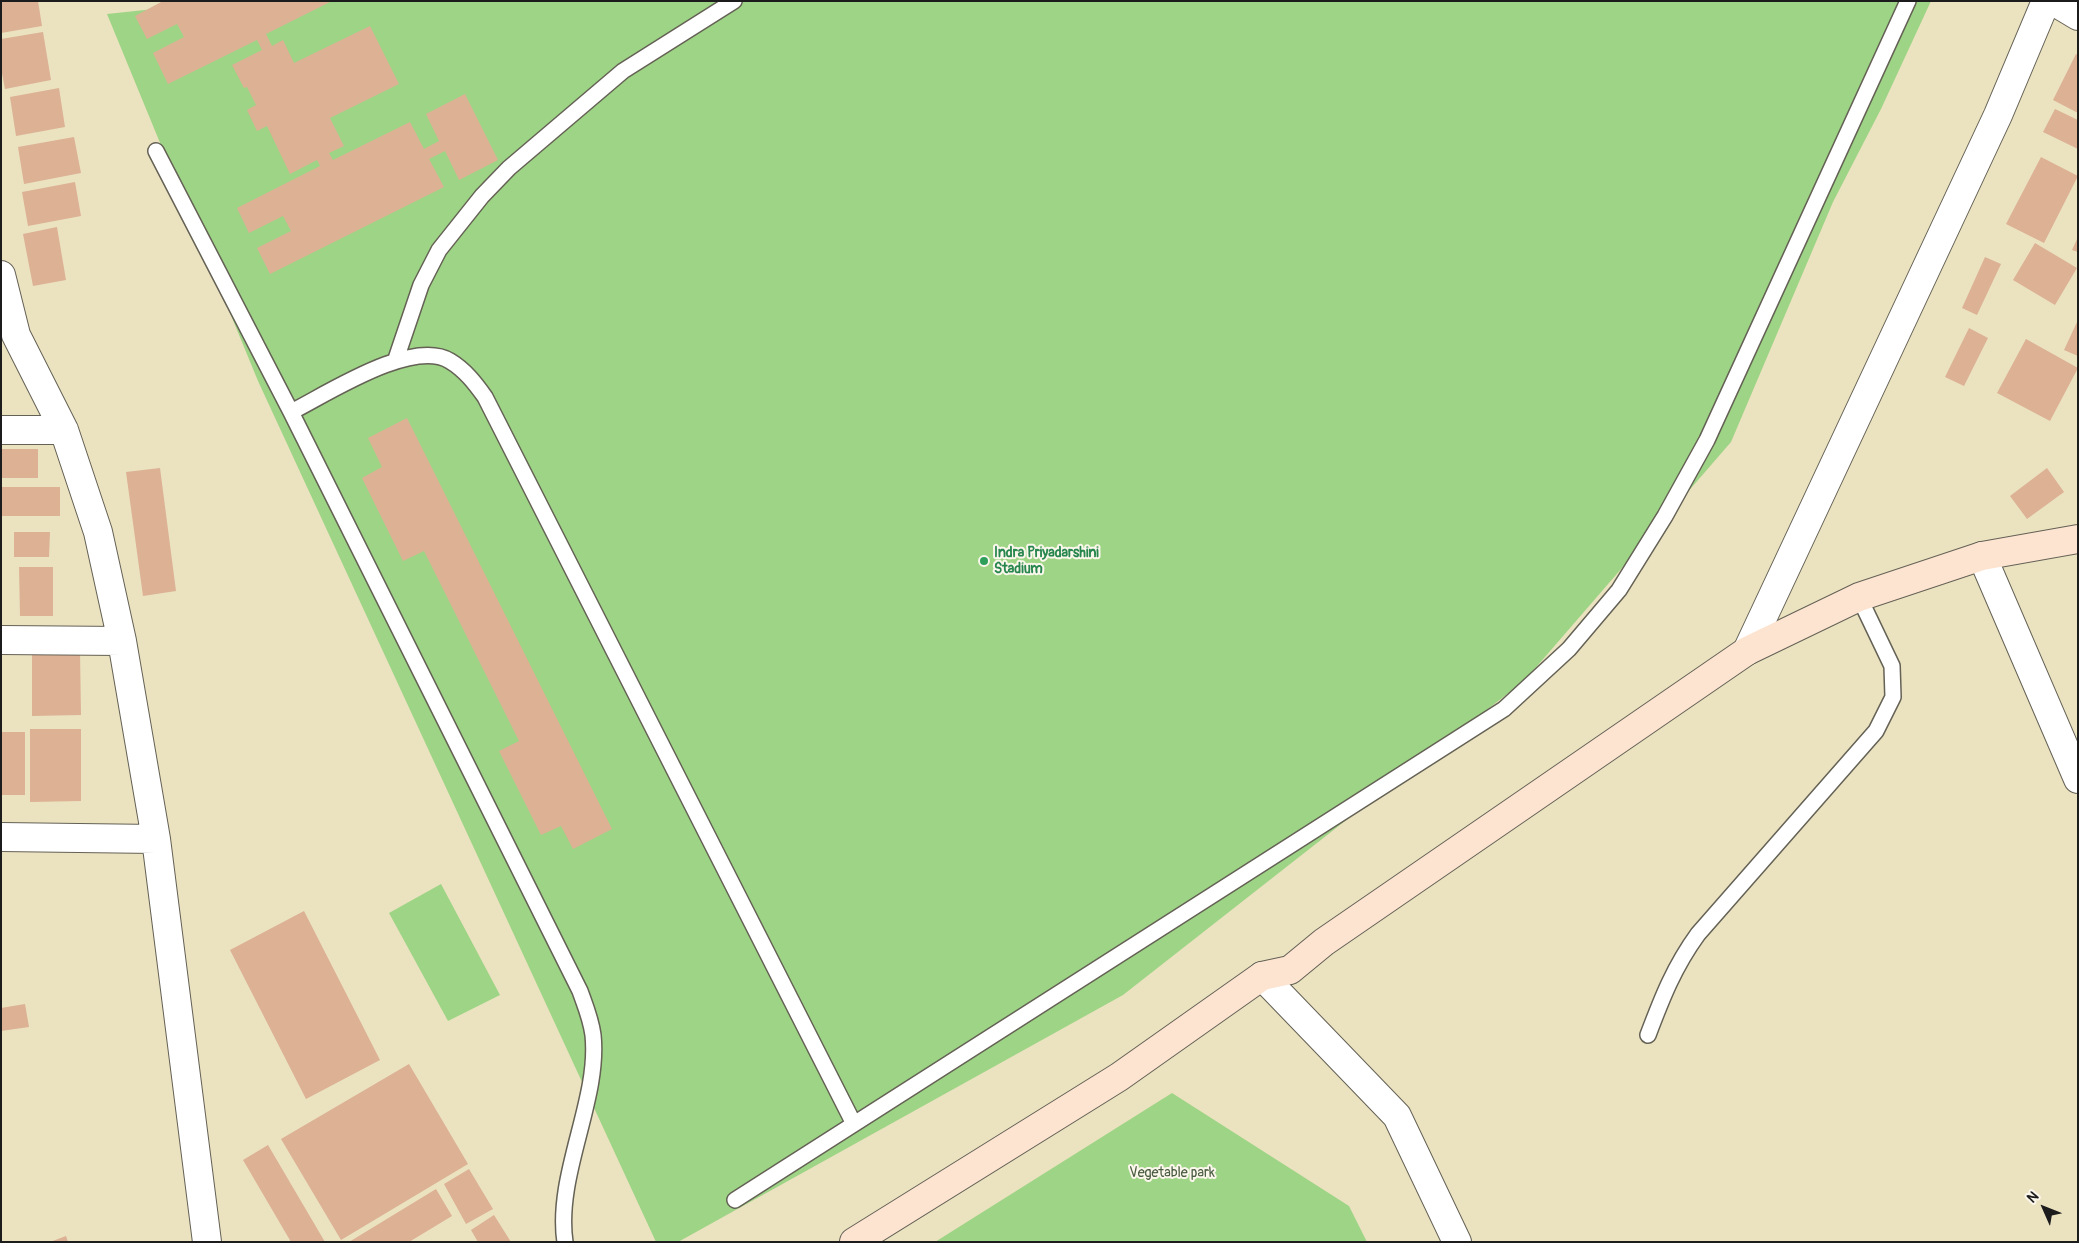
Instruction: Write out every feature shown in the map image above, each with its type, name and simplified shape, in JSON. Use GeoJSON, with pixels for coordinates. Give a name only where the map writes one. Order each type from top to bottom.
{"type":"FeatureCollection","features":[{"type":"Feature","properties":{"kind":"main road"},"geometry":{"type":"LineString","coordinates":[[854,1242],[1119,1078],[1262,976],[1290,970],[1324,942],[1747,651],[1859,597],[1982,556],[2078,539]]}},
{"type":"Feature","properties":{"kind":"street"},"geometry":{"type":"LineString","coordinates":[[1747,651],[1994,124],[2046,1]]}},
{"type":"Feature","properties":{"kind":"street"},"geometry":{"type":"LineString","coordinates":[[2053,1],[2078,16]]}},
{"type":"Feature","properties":{"kind":"street"},"geometry":{"type":"LineString","coordinates":[[1,275],[16,335],[64,430],[98,532],[122,641],[156,839],[207,1242]]}},
{"type":"Feature","properties":{"kind":"street"},"geometry":{"type":"LineString","coordinates":[[1,430],[64,430]]}},
{"type":"Feature","properties":{"kind":"street"},"geometry":{"type":"LineString","coordinates":[[1982,556],[2072,751],[2078,779]]}},
{"type":"Feature","properties":{"kind":"street"},"geometry":{"type":"LineString","coordinates":[[1,640],[122,641]]}},
{"type":"Feature","properties":{"kind":"street"},"geometry":{"type":"LineString","coordinates":[[1,837],[156,839]]}},
{"type":"Feature","properties":{"kind":"street"},"geometry":{"type":"LineString","coordinates":[[1262,976],[1397,1116],[1457,1242]]}},
{"type":"Feature","properties":{"kind":"lane"},"geometry":{"type":"LineString","coordinates":[[396,359],[421,284],[439,250],[482,196],[509,168],[623,71],[734,1]]}},
{"type":"Feature","properties":{"kind":"lane"},"geometry":{"type":"LineString","coordinates":[[734,1200],[1504,709],[1569,649],[1619,590],[1665,516],[1707,440],[1908,1]]}},
{"type":"Feature","properties":{"kind":"lane"},"geometry":{"type":"LineString","coordinates":[[156,152],[292,412],[580,991],[589,1014],[593,1035],[593,1060],[565,1201],[565,1242]]}},
{"type":"Feature","properties":{"kind":"lane"},"geometry":{"type":"LineString","coordinates":[[292,412],[396,359],[422,354],[449,360],[469,375],[485,397],[854,1124]]}},
{"type":"Feature","properties":{"kind":"lane"},"geometry":{"type":"LineString","coordinates":[[1648,1035],[1667,984],[1680,958],[1698,934],[1876,731],[1893,697],[1892,666],[1859,597]]}},
{"type":"Feature","properties":{"kind":"green space","name":"Indra Priyadarshini Stadium"},"geometry":{"type":"Polygon","coordinates":[[[230,1],[1931,1],[1881,109],[1833,202],[1731,442],[1525,680],[1123,995],[678,1242],[656,1242],[258,381],[107,14],[230,1]]]}},
{"type":"Feature","properties":{"kind":"green space"},"geometry":{"type":"Polygon","coordinates":[[[441,884],[500,995],[448,1021],[389,913],[441,884]]]}},
{"type":"Feature","properties":{"kind":"green space","name":"Vegetable park"},"geometry":{"type":"Polygon","coordinates":[[[1172,1093],[1349,1206],[1367,1242],[935,1242],[1172,1093]]]}},
{"type":"Feature","properties":{"kind":"building"},"geometry":{"type":"Polygon","coordinates":[[[1,1],[38,1],[42,26],[1,33],[1,1]]]}},
{"type":"Feature","properties":{"kind":"building"},"geometry":{"type":"Polygon","coordinates":[[[163,1],[332,1],[266,34],[272,46],[283,40],[294,63],[370,26],[399,84],[330,118],[344,146],[329,153],[333,160],[410,122],[424,149],[439,141],[426,114],[465,94],[498,160],[459,180],[445,151],[429,159],[444,187],[270,274],[257,248],[291,231],[283,216],[249,233],[237,208],[320,166],[317,160],[290,174],[267,126],[257,131],[247,110],[256,105],[247,87],[244,88],[232,65],[262,50],[257,40],[168,84],[153,53],[184,37],[177,24],[147,39],[135,16],[163,1]]]}},
{"type":"Feature","properties":{"kind":"building"},"geometry":{"type":"Polygon","coordinates":[[[43,32],[51,80],[5,89],[1,68],[1,39],[43,32]]]}},
{"type":"Feature","properties":{"kind":"building"},"geometry":{"type":"Polygon","coordinates":[[[2076,54],[2078,55],[2078,113],[2053,100],[2076,54]]]}},
{"type":"Feature","properties":{"kind":"building"},"geometry":{"type":"Polygon","coordinates":[[[59,88],[65,127],[16,136],[10,97],[59,88]]]}},
{"type":"Feature","properties":{"kind":"building"},"geometry":{"type":"Polygon","coordinates":[[[2055,109],[2078,120],[2078,149],[2043,132],[2055,109]]]}},
{"type":"Feature","properties":{"kind":"building"},"geometry":{"type":"Polygon","coordinates":[[[74,137],[81,173],[24,184],[18,147],[74,137]]]}},
{"type":"Feature","properties":{"kind":"building"},"geometry":{"type":"Polygon","coordinates":[[[2041,157],[2078,176],[2044,243],[2006,224],[2041,157]]]}},
{"type":"Feature","properties":{"kind":"building"},"geometry":{"type":"Polygon","coordinates":[[[75,182],[81,216],[28,226],[22,192],[75,182]]]}},
{"type":"Feature","properties":{"kind":"building"},"geometry":{"type":"Polygon","coordinates":[[[57,227],[66,280],[33,286],[23,234],[57,227]]]}},
{"type":"Feature","properties":{"kind":"building"},"geometry":{"type":"Polygon","coordinates":[[[2078,237],[2078,252],[2072,250],[2078,237]]]}},
{"type":"Feature","properties":{"kind":"building"},"geometry":{"type":"Polygon","coordinates":[[[2035,243],[2077,268],[2055,305],[2013,280],[2035,243]]]}},
{"type":"Feature","properties":{"kind":"building"},"geometry":{"type":"Polygon","coordinates":[[[1985,257],[2001,264],[1977,315],[1962,308],[1985,257]]]}},
{"type":"Feature","properties":{"kind":"building"},"geometry":{"type":"Polygon","coordinates":[[[2078,320],[2078,356],[2064,350],[2078,320]]]}},
{"type":"Feature","properties":{"kind":"building"},"geometry":{"type":"Polygon","coordinates":[[[1969,328],[1988,338],[1964,386],[1945,377],[1969,328]]]}},
{"type":"Feature","properties":{"kind":"building"},"geometry":{"type":"Polygon","coordinates":[[[2026,339],[2078,368],[2050,421],[1997,393],[2026,339]]]}},
{"type":"Feature","properties":{"kind":"building"},"geometry":{"type":"Polygon","coordinates":[[[407,418],[612,829],[573,849],[561,826],[541,835],[499,751],[519,741],[424,551],[403,561],[362,478],[382,467],[368,438],[407,418]]]}},
{"type":"Feature","properties":{"kind":"building"},"geometry":{"type":"Polygon","coordinates":[[[1,449],[38,449],[38,478],[1,478],[1,449]]]}},
{"type":"Feature","properties":{"kind":"building"},"geometry":{"type":"Polygon","coordinates":[[[160,468],[176,591],[143,596],[126,472],[160,468]]]}},
{"type":"Feature","properties":{"kind":"building"},"geometry":{"type":"Polygon","coordinates":[[[2047,468],[2064,492],[2027,519],[2010,496],[2047,468]]]}},
{"type":"Feature","properties":{"kind":"building"},"geometry":{"type":"Polygon","coordinates":[[[1,487],[60,487],[60,516],[1,516],[1,487]]]}},
{"type":"Feature","properties":{"kind":"building"},"geometry":{"type":"Polygon","coordinates":[[[14,532],[50,532],[49,557],[14,557],[14,532]]]}},
{"type":"Feature","properties":{"kind":"building"},"geometry":{"type":"Polygon","coordinates":[[[19,567],[53,567],[53,616],[20,616],[19,567]]]}},
{"type":"Feature","properties":{"kind":"building"},"geometry":{"type":"Polygon","coordinates":[[[32,652],[80,652],[81,715],[32,716],[32,652]]]}},
{"type":"Feature","properties":{"kind":"building"},"geometry":{"type":"Polygon","coordinates":[[[30,729],[81,729],[81,801],[30,802],[30,729]]]}},
{"type":"Feature","properties":{"kind":"building"},"geometry":{"type":"Polygon","coordinates":[[[1,732],[25,732],[25,795],[1,795],[1,732]]]}},
{"type":"Feature","properties":{"kind":"building"},"geometry":{"type":"Polygon","coordinates":[[[304,911],[380,1060],[306,1099],[230,950],[304,911]]]}},
{"type":"Feature","properties":{"kind":"building"},"geometry":{"type":"Polygon","coordinates":[[[25,1004],[29,1027],[1,1031],[1,1008],[25,1004]]]}},
{"type":"Feature","properties":{"kind":"building"},"geometry":{"type":"Polygon","coordinates":[[[409,1064],[468,1164],[341,1240],[281,1139],[409,1064]]]}},
{"type":"Feature","properties":{"kind":"building"},"geometry":{"type":"Polygon","coordinates":[[[268,1145],[325,1242],[291,1242],[243,1160],[268,1145]]]}},
{"type":"Feature","properties":{"kind":"building"},"geometry":{"type":"Polygon","coordinates":[[[469,1169],[493,1209],[466,1224],[444,1184],[469,1169]]]}},
{"type":"Feature","properties":{"kind":"building"},"geometry":{"type":"Polygon","coordinates":[[[436,1189],[452,1216],[409,1242],[349,1242],[436,1189]]]}},
{"type":"Feature","properties":{"kind":"building"},"geometry":{"type":"Polygon","coordinates":[[[494,1215],[511,1242],[478,1242],[471,1230],[494,1215]]]}},
{"type":"Feature","properties":{"kind":"building"},"geometry":{"type":"Polygon","coordinates":[[[66,1236],[68,1242],[50,1242],[66,1236]]]}},
{"type":"Feature","properties":{"kind":"place","name":"Indra Priyadarshini Stadium"},"geometry":{"type":"Point","coordinates":[984,561]}}]}
